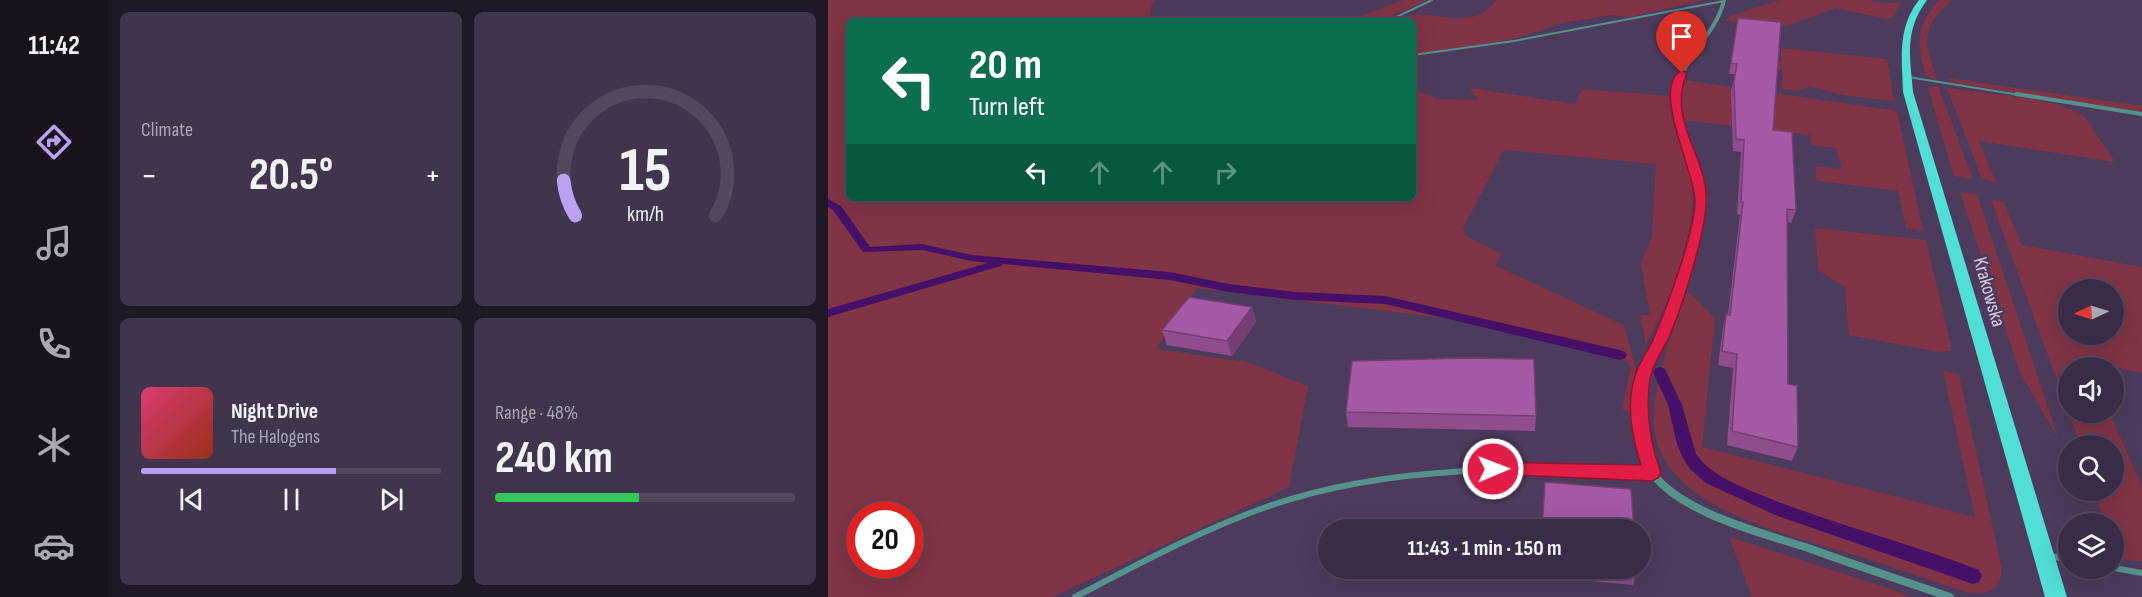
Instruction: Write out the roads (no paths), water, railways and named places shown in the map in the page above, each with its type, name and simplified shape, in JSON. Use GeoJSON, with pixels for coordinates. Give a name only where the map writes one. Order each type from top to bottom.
{"type":"FeatureCollection","features":[{"type":"Feature","properties":{"kind":"main road","name":"Krakowska"},"geometry":{"type":"LineString","coordinates":[[1923,0],[1907,23],[1903,48],[1908,92],[2056,597]]}},
{"type":"Feature","properties":{"kind":"street"},"geometry":{"type":"LineString","coordinates":[[1724,0],[1718,20],[1698,44],[1677,86],[1675,108],[1699,180],[1701,204],[1683,276],[1662,335],[1643,376],[1639,404],[1641,441],[1652,473],[1663,485],[1685,499],[1739,525],[1950,597]]}},
{"type":"Feature","properties":{"kind":"lane"},"geometry":{"type":"LineString","coordinates":[[1394,18],[1432,0]]}},
{"type":"Feature","properties":{"kind":"lane"},"geometry":{"type":"LineString","coordinates":[[1416,55],[1514,41],[1724,0]]}},
{"type":"Feature","properties":{"kind":"lane"},"geometry":{"type":"LineString","coordinates":[[1908,77],[2142,114]]}},
{"type":"Feature","properties":{"kind":"lane"},"geometry":{"type":"LineString","coordinates":[[1075,597],[1195,537],[1296,498],[1332,489],[1461,470],[1552,468],[1652,473]]}},
{"type":"Feature","properties":{"kind":"lane"},"geometry":{"type":"LineString","coordinates":[[2045,555],[2058,558]]}},
{"type":"Feature","properties":{"kind":"lane"},"geometry":{"type":"LineString","coordinates":[[2124,570],[2142,573]]}},
{"type":"Feature","properties":{"kind":"waterway"},"geometry":{"type":"LineString","coordinates":[[828,202],[837,208],[867,250],[922,247],[972,258],[1170,276],[1229,288],[1296,296],[1385,300],[1620,355]]}},
{"type":"Feature","properties":{"kind":"waterway"},"geometry":{"type":"LineString","coordinates":[[828,313],[997,264]]}},
{"type":"Feature","properties":{"kind":"waterway"},"geometry":{"type":"LineString","coordinates":[[1660,372],[1678,413],[1690,458],[1712,479],[1781,510],[1973,576]]}}]}
